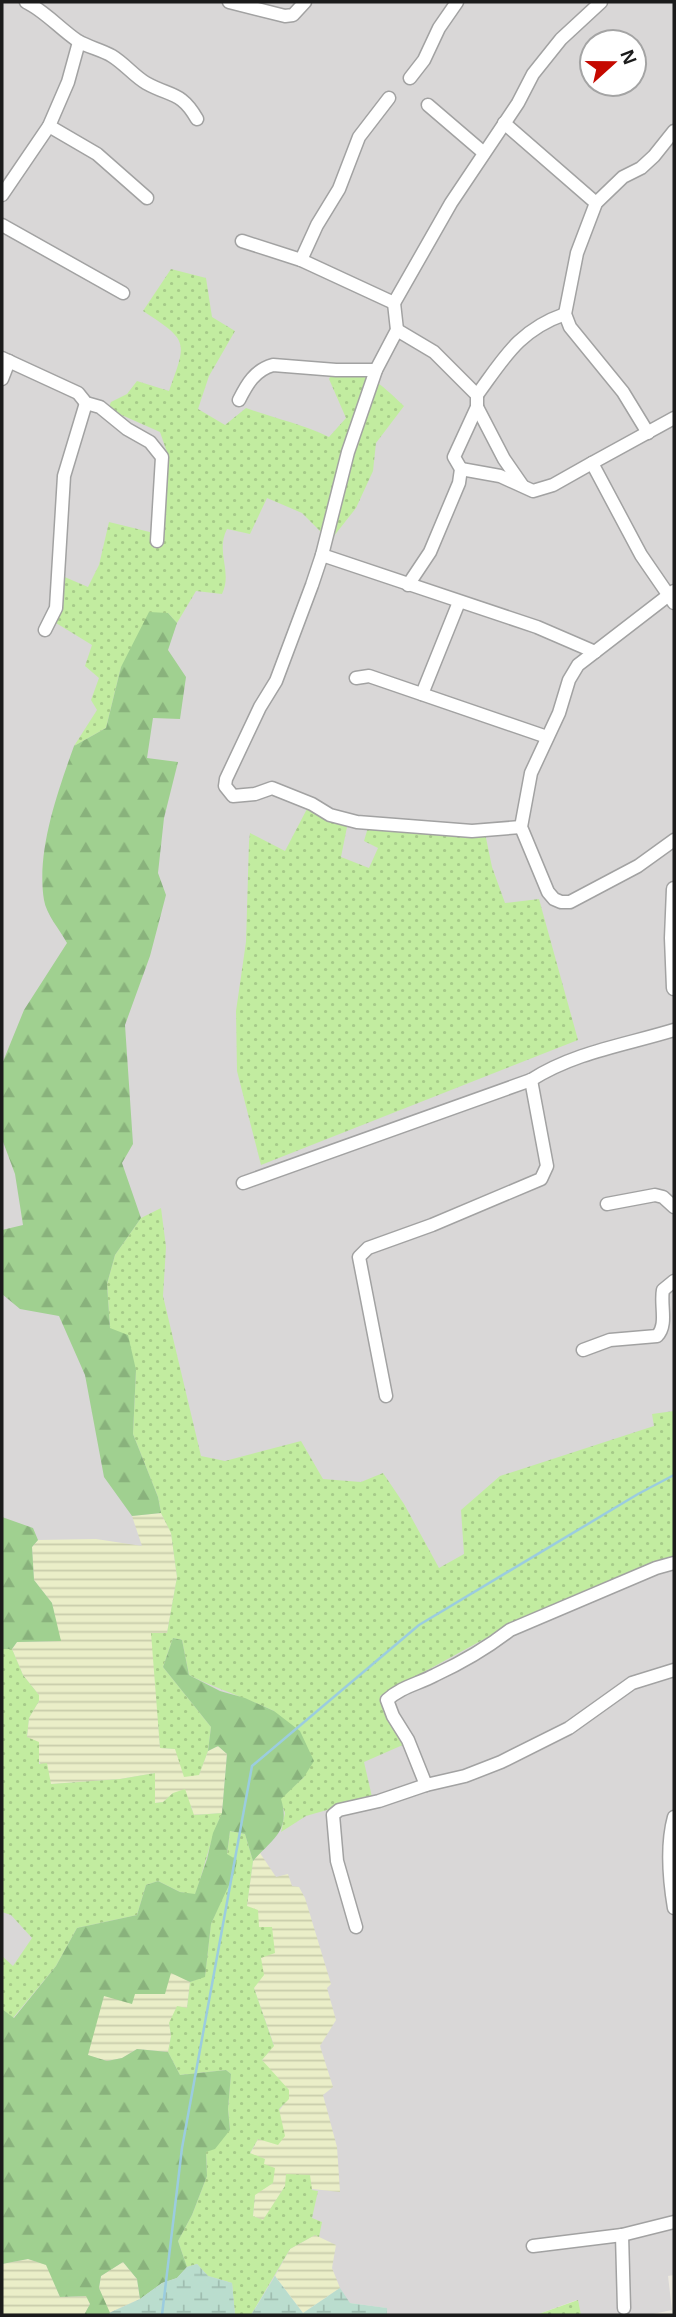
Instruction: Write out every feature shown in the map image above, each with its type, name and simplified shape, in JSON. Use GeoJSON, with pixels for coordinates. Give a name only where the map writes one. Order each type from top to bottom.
{"type":"FeatureCollection","features":[{"type":"Feature","properties":{"kind":"street"},"geometry":{"type":"LineString","coordinates":[[229,2],[285,16],[293,16],[305,2]]}},
{"type":"Feature","properties":{"kind":"street"},"geometry":{"type":"LineString","coordinates":[[410,78],[424,60],[439,29],[457,2]]}},
{"type":"Feature","properties":{"kind":"street"},"geometry":{"type":"LineString","coordinates":[[521,827],[472,831],[357,822],[330,815],[313,804],[272,788],[244,796],[233,796],[225,786],[260,707],[276,681],[322,555],[348,452],[376,370],[397,330],[394,303],[451,203],[533,74],[561,40],[601,2]]}},
{"type":"Feature","properties":{"kind":"street"},"geometry":{"type":"LineString","coordinates":[[30,3],[79,42],[110,55],[156,89],[176,95],[189,105],[197,119]]}},
{"type":"Feature","properties":{"kind":"street"},"geometry":{"type":"LineString","coordinates":[[2,195],[49,126],[68,82],[79,42]]}},
{"type":"Feature","properties":{"kind":"street"},"geometry":{"type":"LineString","coordinates":[[301,260],[317,225],[339,189],[359,138],[389,98]]}},
{"type":"Feature","properties":{"kind":"street"},"geometry":{"type":"LineString","coordinates":[[428,105],[484,153]]}},
{"type":"Feature","properties":{"kind":"street"},"geometry":{"type":"LineString","coordinates":[[504,123],[596,203]]}},
{"type":"Feature","properties":{"kind":"street"},"geometry":{"type":"LineString","coordinates":[[49,126],[97,154],[147,198]]}},
{"type":"Feature","properties":{"kind":"street"},"geometry":{"type":"LineString","coordinates":[[648,433],[623,392],[570,327],[565,314],[577,253],[596,203],[623,177],[641,168],[654,156],[674,131]]}},
{"type":"Feature","properties":{"kind":"street"},"geometry":{"type":"LineString","coordinates":[[2,225],[123,293]]}},
{"type":"Feature","properties":{"kind":"street"},"geometry":{"type":"LineString","coordinates":[[242,241],[301,260],[394,303]]}},
{"type":"Feature","properties":{"kind":"street"},"geometry":{"type":"LineString","coordinates":[[408,585],[430,552],[459,483],[461,470],[454,457],[477,401],[516,342],[565,314]]}},
{"type":"Feature","properties":{"kind":"street"},"geometry":{"type":"LineString","coordinates":[[397,330],[434,352],[477,401],[503,458],[523,485]]}},
{"type":"Feature","properties":{"kind":"street"},"geometry":{"type":"LineString","coordinates":[[2,379],[5,359],[78,393],[86,404],[100,407],[127,429],[150,442],[162,457],[158,541]]}},
{"type":"Feature","properties":{"kind":"street"},"geometry":{"type":"LineString","coordinates":[[239,400],[249,380],[273,365],[376,370]]}},
{"type":"Feature","properties":{"kind":"street"},"geometry":{"type":"LineString","coordinates":[[45,629],[56,608],[64,476],[86,404]]}},
{"type":"Feature","properties":{"kind":"street"},"geometry":{"type":"LineString","coordinates":[[461,470],[500,476],[533,491],[553,485],[674,418]]}},
{"type":"Feature","properties":{"kind":"street"},"geometry":{"type":"LineString","coordinates":[[592,463],[641,555],[672,596],[578,665],[569,680],[559,713],[531,773],[521,827],[544,885],[554,899],[561,902],[570,902],[638,866],[674,840]]}},
{"type":"Feature","properties":{"kind":"street"},"geometry":{"type":"LineString","coordinates":[[322,555],[537,627],[595,652]]}},
{"type":"Feature","properties":{"kind":"street"},"geometry":{"type":"LineString","coordinates":[[422,694],[459,602]]}},
{"type":"Feature","properties":{"kind":"street"},"geometry":{"type":"LineString","coordinates":[[356,678],[369,676],[547,737]]}},
{"type":"Feature","properties":{"kind":"street"},"geometry":{"type":"LineString","coordinates":[[674,889],[674,985]]}},
{"type":"Feature","properties":{"kind":"street"},"geometry":{"type":"LineString","coordinates":[[243,1183],[531,1080],[555,1065],[674,1030]]}},
{"type":"Feature","properties":{"kind":"street"},"geometry":{"type":"LineString","coordinates":[[386,1395],[359,1257],[368,1248],[432,1225],[541,1179],[547,1166],[531,1080]]}},
{"type":"Feature","properties":{"kind":"street"},"geometry":{"type":"LineString","coordinates":[[607,1204],[655,1195],[663,1197],[674,1207]]}},
{"type":"Feature","properties":{"kind":"street"},"geometry":{"type":"LineString","coordinates":[[583,1350],[610,1340],[657,1336],[661,1333],[662,1295],[674,1281]]}},
{"type":"Feature","properties":{"kind":"street"},"geometry":{"type":"LineString","coordinates":[[426,1785],[408,1740],[393,1716],[387,1700],[392,1695],[435,1675],[510,1630],[656,1567],[674,1563]]}},
{"type":"Feature","properties":{"kind":"street"},"geometry":{"type":"LineString","coordinates":[[356,1927],[337,1861],[333,1815],[339,1810],[465,1776],[533,1747],[569,1728],[632,1683],[674,1670]]}},
{"type":"Feature","properties":{"kind":"street"},"geometry":{"type":"LineString","coordinates":[[674,1817],[671,1829],[674,1908]]}},
{"type":"Feature","properties":{"kind":"street"},"geometry":{"type":"LineString","coordinates":[[533,2246],[622,2235],[674,2222]]}},
{"type":"Feature","properties":{"kind":"street"},"geometry":{"type":"LineString","coordinates":[[622,2235],[624,2308]]}},
{"type":"Feature","properties":{"kind":"shaded area"},"geometry":{"type":"Polygon","coordinates":[[[2,2],[674,2],[674,2275],[668,2276],[672,2310],[648,2315],[581,2315],[577,2300],[536,2315],[387,2315],[386,2308],[350,2303],[275,2277],[251,2315],[235,2315],[140,2299],[110,2313],[111,2315],[2,2315],[2,2]]]}},
{"type":"Feature","properties":{"kind":"green space"},"geometry":{"type":"Polygon","coordinates":[[[171,269],[206,278],[212,317],[235,331],[209,376],[198,409],[225,425],[246,408],[329,437],[346,418],[329,379],[332,372],[365,376],[387,390],[404,406],[376,443],[373,471],[356,508],[330,541],[302,513],[267,498],[250,534],[227,529],[223,546],[226,578],[222,594],[196,591],[177,623],[168,613],[121,667],[106,728],[74,746],[97,710],[91,700],[99,678],[85,666],[92,645],[56,623],[60,575],[88,587],[99,565],[109,522],[162,535],[169,458],[160,432],[108,409],[111,402],[127,394],[137,381],[169,391],[179,362],[180,344],[169,329],[143,311],[171,269]]]}},
{"type":"Feature","properties":{"kind":"green space"},"geometry":{"type":"Polygon","coordinates":[[[149,612],[168,613],[177,623],[168,650],[186,677],[180,719],[153,718],[147,758],[178,762],[164,818],[158,873],[166,895],[150,956],[125,1025],[133,1144],[122,1163],[141,1218],[115,1255],[107,1284],[110,1328],[128,1335],[136,1370],[133,1434],[158,1497],[161,1513],[132,1516],[104,1477],[85,1375],[59,1316],[20,1309],[2,1294],[2,1230],[23,1225],[15,1174],[2,1139],[2,1064],[24,1010],[67,943],[47,911],[42,881],[46,842],[61,782],[74,746],[106,728],[121,667],[149,612]]]}},
{"type":"Feature","properties":{"kind":"green space"},"geometry":{"type":"Polygon","coordinates":[[[308,807],[349,817],[341,857],[369,868],[378,848],[364,841],[369,824],[485,833],[492,867],[505,903],[539,899],[578,1040],[261,1165],[237,1071],[236,1011],[246,942],[250,833],[285,851],[308,807]]]}},
{"type":"Feature","properties":{"kind":"green space"},"geometry":{"type":"Polygon","coordinates":[[[161,1208],[166,1247],[163,1296],[201,1456],[225,1461],[301,1441],[323,1479],[361,1482],[383,1473],[404,1504],[439,1568],[464,1554],[461,1510],[500,1476],[654,1426],[652,1414],[674,1411],[674,1558],[603,1583],[488,1637],[380,1696],[387,1717],[405,1744],[364,1762],[372,1797],[306,1816],[281,1832],[285,1813],[280,1799],[304,1777],[274,1711],[189,1675],[182,1640],[173,1638],[163,1667],[211,1727],[208,1751],[199,1775],[184,1777],[175,1749],[160,1748],[151,1633],[167,1633],[177,1577],[171,1533],[161,1513],[158,1497],[133,1434],[136,1370],[110,1328],[107,1284],[115,1255],[141,1218],[161,1208]]]}},
{"type":"Feature","properties":{"kind":"green space"},"geometry":{"type":"Polygon","coordinates":[[[161,1513],[171,1533],[177,1577],[167,1633],[152,1633],[160,1748],[175,1749],[199,1775],[208,1751],[218,1746],[227,1754],[222,1813],[193,1815],[192,1807],[173,1793],[163,1802],[155,1803],[155,1773],[120,1779],[51,1784],[27,1738],[29,1718],[39,1701],[39,1695],[23,1675],[12,1649],[17,1642],[60,1641],[52,1603],[34,1580],[32,1547],[38,1540],[96,1539],[142,1546],[132,1516],[161,1513]]]}},
{"type":"Feature","properties":{"kind":"green space"},"geometry":{"type":"Polygon","coordinates":[[[2,1517],[33,1528],[38,1540],[32,1547],[34,1580],[52,1603],[61,1641],[17,1642],[12,1649],[2,1649],[2,1517]]]}},
{"type":"Feature","properties":{"kind":"green space"},"geometry":{"type":"Polygon","coordinates":[[[173,1638],[182,1640],[189,1675],[220,1691],[245,1698],[274,1711],[300,1731],[314,1761],[304,1777],[281,1799],[284,1819],[282,1827],[253,1861],[245,1834],[230,1831],[227,1854],[237,1860],[235,1872],[211,1924],[205,1977],[190,1982],[171,1973],[165,1994],[135,1994],[132,2004],[104,1996],[88,2055],[107,2061],[122,2058],[137,2049],[168,2052],[180,2075],[226,2070],[231,2074],[228,2109],[230,2130],[215,2149],[206,2152],[207,2176],[192,2215],[178,2241],[187,2267],[177,2278],[162,2283],[140,2299],[137,2279],[123,2262],[101,2276],[99,2288],[111,2315],[84,2315],[90,2304],[86,2296],[60,2297],[46,2265],[28,2259],[2,2264],[2,2009],[14,2018],[56,1966],[77,1928],[137,1915],[146,1885],[158,1881],[180,1892],[195,1894],[213,1833],[222,1813],[227,1754],[218,1746],[208,1751],[211,1727],[163,1667],[173,1638]]]}},
{"type":"Feature","properties":{"kind":"green space"},"geometry":{"type":"Polygon","coordinates":[[[2,1649],[12,1649],[23,1675],[39,1695],[39,1701],[29,1718],[27,1737],[39,1742],[39,1764],[47,1763],[51,1784],[120,1779],[155,1773],[155,1803],[163,1802],[173,1793],[185,1789],[194,1815],[222,1813],[195,1895],[180,1892],[158,1881],[146,1885],[137,1915],[77,1928],[56,1966],[13,2018],[2,2009],[2,1956],[13,1966],[32,1938],[11,1915],[2,1912],[2,1649]]]}},
{"type":"Feature","properties":{"kind":"green space"},"geometry":{"type":"Polygon","coordinates":[[[230,1831],[245,1834],[253,1861],[247,1906],[258,1910],[259,1927],[272,1927],[275,1953],[261,1958],[264,1975],[254,1988],[274,2046],[262,2060],[289,2090],[289,2099],[279,2109],[285,2136],[278,2145],[258,2139],[250,2153],[265,2159],[264,2164],[275,2168],[273,2183],[255,2195],[253,2216],[263,2220],[285,2186],[286,2174],[310,2175],[312,2190],[318,2191],[312,2218],[322,2222],[319,2237],[315,2235],[290,2249],[251,2315],[235,2315],[232,2283],[208,2276],[197,2264],[187,2267],[178,2241],[192,2215],[207,2176],[206,2152],[230,2130],[228,2109],[231,2074],[226,2070],[180,2075],[168,2052],[171,2036],[169,2023],[177,2006],[187,2008],[190,1982],[205,1976],[211,1924],[221,1901],[230,1831]]]}},
{"type":"Feature","properties":{"kind":"green space"},"geometry":{"type":"Polygon","coordinates":[[[260,1853],[276,1877],[288,1874],[292,1886],[299,1887],[305,1898],[331,1984],[327,1988],[336,2020],[320,2046],[333,2087],[323,2095],[337,2147],[340,2192],[285,2186],[263,2221],[253,2216],[255,2194],[273,2183],[264,2159],[250,2154],[288,2099],[262,2060],[274,2045],[254,1988],[272,1927],[259,1927],[247,1906],[253,1861],[260,1853]]]}},
{"type":"Feature","properties":{"kind":"green space"},"geometry":{"type":"Polygon","coordinates":[[[171,1972],[190,1982],[187,2008],[169,2023],[171,2036],[168,2052],[137,2049],[122,2058],[107,2061],[87,2055],[104,1995],[135,1994],[171,1972]]]}},
{"type":"Feature","properties":{"kind":"green space"},"geometry":{"type":"Polygon","coordinates":[[[315,2235],[336,2245],[332,2268],[340,2288],[303,2313],[275,2276],[290,2249],[315,2235]]]}},
{"type":"Feature","properties":{"kind":"green space"},"geometry":{"type":"Polygon","coordinates":[[[28,2259],[47,2265],[60,2297],[87,2296],[90,2304],[84,2315],[2,2315],[2,2264],[28,2259]]]}},
{"type":"Feature","properties":{"kind":"green space"},"geometry":{"type":"Polygon","coordinates":[[[123,2262],[137,2279],[140,2299],[109,2313],[99,2288],[101,2276],[123,2262]]]}},
{"type":"Feature","properties":{"kind":"green space"},"geometry":{"type":"Polygon","coordinates":[[[197,2264],[208,2276],[232,2283],[235,2315],[109,2313],[140,2299],[162,2283],[177,2278],[187,2267],[197,2264]]]}},
{"type":"Feature","properties":{"kind":"green space"},"geometry":{"type":"Polygon","coordinates":[[[275,2276],[303,2313],[340,2288],[350,2303],[387,2308],[387,2315],[251,2315],[275,2276]]]}},
{"type":"Feature","properties":{"kind":"green space"},"geometry":{"type":"Polygon","coordinates":[[[578,2300],[581,2315],[536,2315],[578,2300]]]}},
{"type":"Feature","properties":{"kind":"waterway"},"geometry":{"type":"LineString","coordinates":[[162,2315],[182,2148],[252,1766],[419,1625],[674,1475]]}}]}
